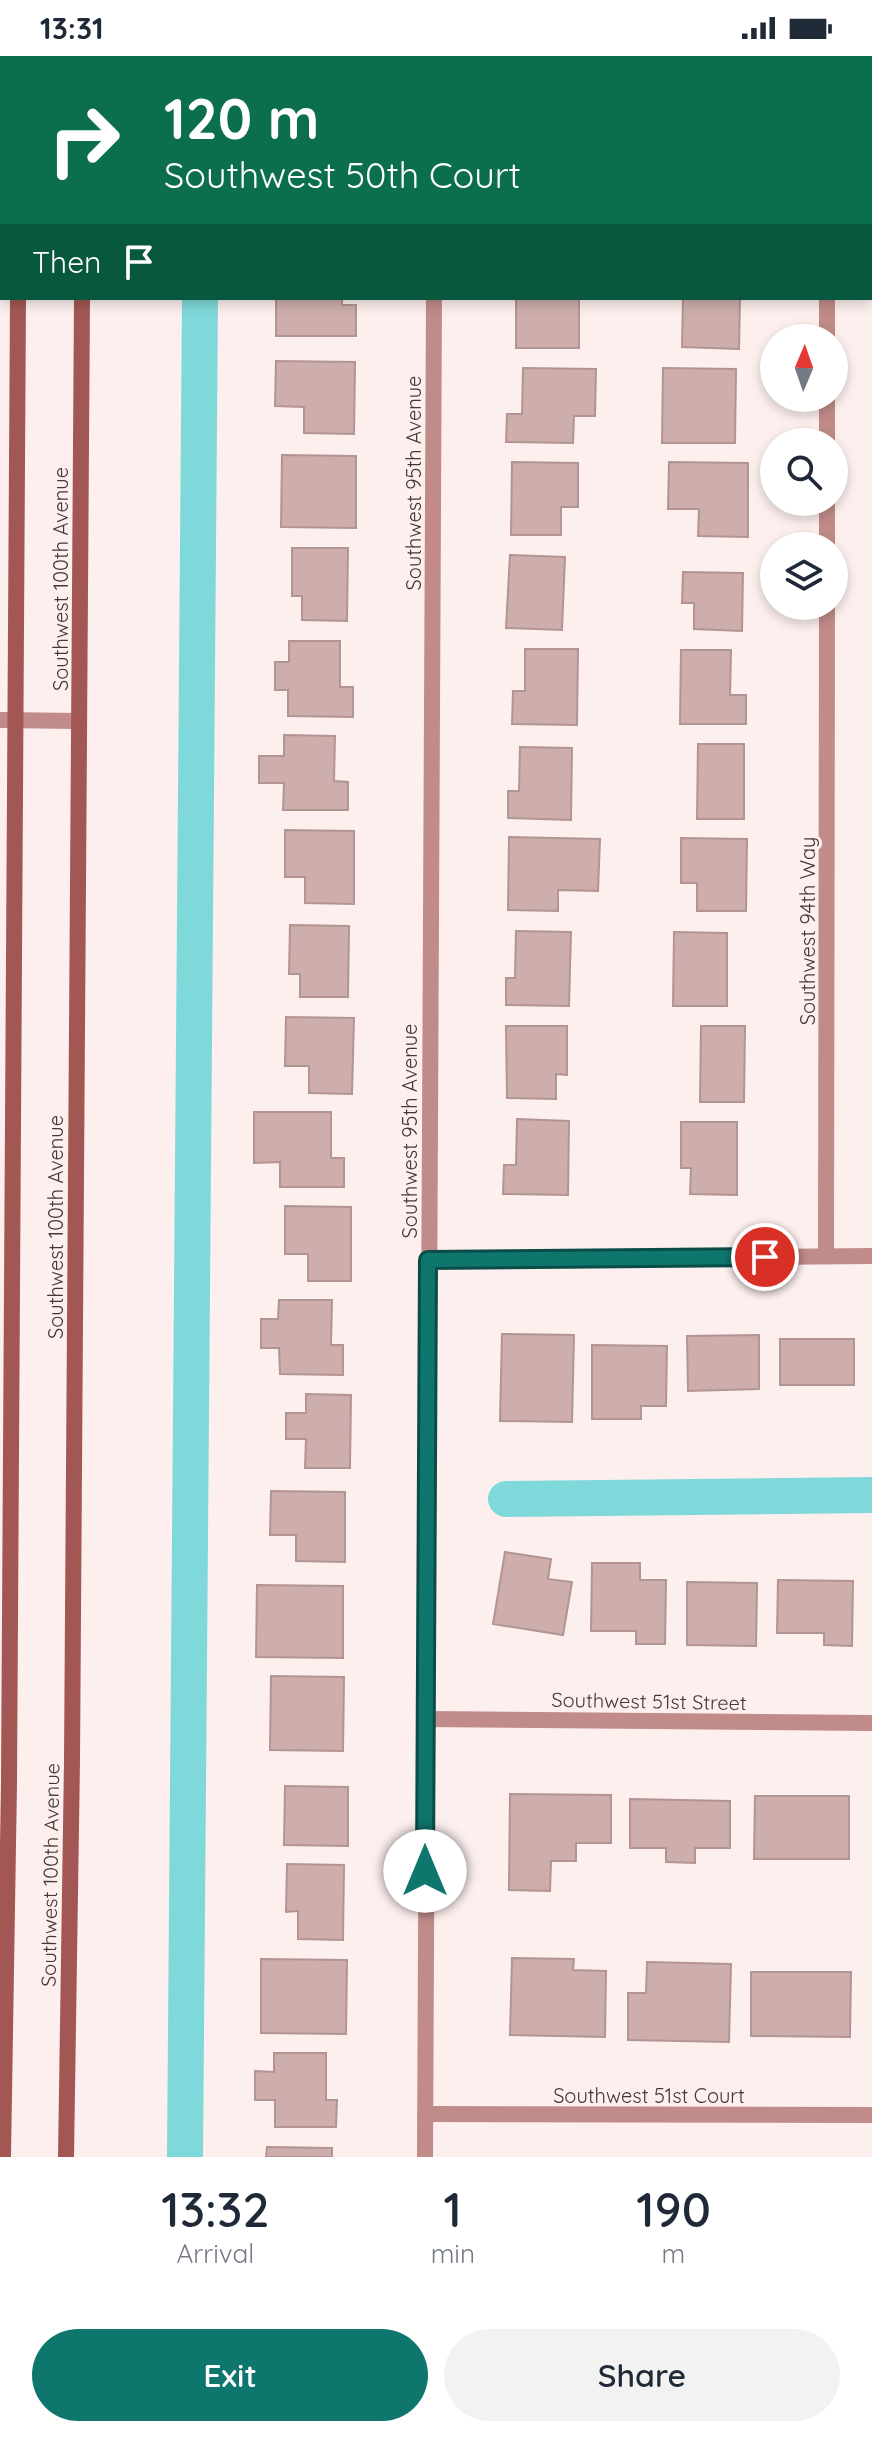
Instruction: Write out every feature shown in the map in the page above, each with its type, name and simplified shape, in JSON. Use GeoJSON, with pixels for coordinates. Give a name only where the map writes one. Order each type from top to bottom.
{"type":"FeatureCollection","features":[{"type":"Feature","properties":{"kind":"main road","name":"Southwest 100th Avenue"},"geometry":{"type":"LineString","coordinates":[[3,2157],[9,1783],[8,720],[18,300]]}},
{"type":"Feature","properties":{"kind":"main road","name":"Southwest 100th Avenue"},"geometry":{"type":"LineString","coordinates":[[66,2157],[72,1761],[82,300]]}},
{"type":"Feature","properties":{"kind":"street","name":"Southwest 95th Avenue"},"geometry":{"type":"LineString","coordinates":[[425,2157],[434,300]]}},
{"type":"Feature","properties":{"kind":"street"},"geometry":{"type":"LineString","coordinates":[[827,300],[827,324]]}},
{"type":"Feature","properties":{"kind":"street","name":"Southwest 94th Way"},"geometry":{"type":"LineString","coordinates":[[826,1256],[827,620]]}},
{"type":"Feature","properties":{"kind":"street"},"geometry":{"type":"LineString","coordinates":[[8,720],[79,721]]}},
{"type":"Feature","properties":{"kind":"street"},"geometry":{"type":"LineString","coordinates":[[428,1260],[872,1256]]}},
{"type":"Feature","properties":{"kind":"street","name":"Southwest 51st Street"},"geometry":{"type":"LineString","coordinates":[[426,1719],[872,1723]]}},
{"type":"Feature","properties":{"kind":"street","name":"Southwest 51st Court"},"geometry":{"type":"LineString","coordinates":[[425,2114],[872,2115]]}},
{"type":"Feature","properties":{"kind":"building"},"geometry":{"type":"Polygon","coordinates":[[[276,300],[342,300],[342,305],[356,305],[356,336],[276,336],[276,300]]]}},
{"type":"Feature","properties":{"kind":"building"},"geometry":{"type":"Polygon","coordinates":[[[516,300],[579,300],[579,348],[516,348],[516,300]]]}},
{"type":"Feature","properties":{"kind":"building"},"geometry":{"type":"Polygon","coordinates":[[[683,300],[740,300],[739,349],[682,347],[683,300]]]}},
{"type":"Feature","properties":{"kind":"building"},"geometry":{"type":"Polygon","coordinates":[[[276,361],[355,362],[354,434],[304,433],[304,407],[275,406],[276,361]]]}},
{"type":"Feature","properties":{"kind":"building"},"geometry":{"type":"Polygon","coordinates":[[[523,368],[596,369],[595,416],[574,416],[573,443],[506,442],[507,414],[522,414],[523,368]]]}},
{"type":"Feature","properties":{"kind":"building"},"geometry":{"type":"Polygon","coordinates":[[[663,368],[736,369],[735,443],[662,443],[663,368]]]}},
{"type":"Feature","properties":{"kind":"building"},"geometry":{"type":"Polygon","coordinates":[[[282,455],[356,456],[356,528],[281,527],[282,455]]]}},
{"type":"Feature","properties":{"kind":"building"},"geometry":{"type":"Polygon","coordinates":[[[512,462],[578,463],[578,507],[561,507],[561,535],[511,535],[512,462]]]}},
{"type":"Feature","properties":{"kind":"building"},"geometry":{"type":"Polygon","coordinates":[[[669,462],[748,463],[748,537],[698,536],[699,509],[668,509],[669,462]]]}},
{"type":"Feature","properties":{"kind":"building"},"geometry":{"type":"Polygon","coordinates":[[[292,548],[348,548],[347,621],[302,620],[302,596],[292,596],[292,548]]]}},
{"type":"Feature","properties":{"kind":"building"},"geometry":{"type":"Polygon","coordinates":[[[510,555],[565,557],[562,630],[506,628],[510,555]]]}},
{"type":"Feature","properties":{"kind":"building"},"geometry":{"type":"Polygon","coordinates":[[[683,572],[743,573],[742,631],[694,629],[694,603],[682,603],[683,572]]]}},
{"type":"Feature","properties":{"kind":"building"},"geometry":{"type":"Polygon","coordinates":[[[289,641],[340,641],[340,687],[353,687],[353,717],[288,716],[288,690],[275,690],[275,662],[289,662],[289,641]]]}},
{"type":"Feature","properties":{"kind":"building"},"geometry":{"type":"Polygon","coordinates":[[[525,649],[578,649],[577,725],[512,724],[513,691],[525,691],[525,649]]]}},
{"type":"Feature","properties":{"kind":"building"},"geometry":{"type":"Polygon","coordinates":[[[681,650],[731,650],[730,695],[746,695],[746,724],[680,724],[681,650]]]}},
{"type":"Feature","properties":{"kind":"building"},"geometry":{"type":"Polygon","coordinates":[[[284,735],[335,736],[334,781],[348,782],[348,810],[283,810],[284,783],[259,783],[259,756],[284,756],[284,735]]]}},
{"type":"Feature","properties":{"kind":"building"},"geometry":{"type":"Polygon","coordinates":[[[698,744],[744,744],[744,819],[697,819],[698,744]]]}},
{"type":"Feature","properties":{"kind":"building"},"geometry":{"type":"Polygon","coordinates":[[[520,747],[572,748],[571,820],[508,818],[508,791],[519,791],[520,747]]]}},
{"type":"Feature","properties":{"kind":"building"},"geometry":{"type":"Polygon","coordinates":[[[285,830],[354,831],[354,904],[305,903],[305,877],[285,877],[285,830]]]}},
{"type":"Feature","properties":{"kind":"building"},"geometry":{"type":"Polygon","coordinates":[[[509,837],[600,839],[598,891],[558,890],[558,911],[508,910],[509,837]]]}},
{"type":"Feature","properties":{"kind":"building"},"geometry":{"type":"Polygon","coordinates":[[[681,838],[747,839],[746,911],[697,911],[697,883],[681,883],[681,838]]]}},
{"type":"Feature","properties":{"kind":"building"},"geometry":{"type":"Polygon","coordinates":[[[290,925],[349,926],[348,997],[300,997],[300,974],[289,974],[290,925]]]}},
{"type":"Feature","properties":{"kind":"building"},"geometry":{"type":"Polygon","coordinates":[[[516,931],[571,932],[569,1006],[506,1005],[506,978],[515,978],[516,931]]]}},
{"type":"Feature","properties":{"kind":"building"},"geometry":{"type":"Polygon","coordinates":[[[674,932],[727,933],[727,1006],[673,1006],[674,932]]]}},
{"type":"Feature","properties":{"kind":"building"},"geometry":{"type":"Polygon","coordinates":[[[286,1017],[354,1018],[352,1094],[309,1093],[309,1066],[285,1066],[286,1017]]]}},
{"type":"Feature","properties":{"kind":"building"},"geometry":{"type":"Polygon","coordinates":[[[506,1026],[567,1026],[567,1075],[556,1074],[556,1099],[507,1098],[506,1026]]]}},
{"type":"Feature","properties":{"kind":"building"},"geometry":{"type":"Polygon","coordinates":[[[701,1026],[745,1026],[744,1102],[700,1102],[701,1026]]]}},
{"type":"Feature","properties":{"kind":"building"},"geometry":{"type":"Polygon","coordinates":[[[254,1112],[331,1112],[331,1158],[344,1158],[344,1187],[280,1187],[280,1162],[254,1163],[254,1112]]]}},
{"type":"Feature","properties":{"kind":"building"},"geometry":{"type":"Polygon","coordinates":[[[517,1119],[569,1121],[568,1195],[503,1194],[504,1165],[516,1165],[517,1119]]]}},
{"type":"Feature","properties":{"kind":"building"},"geometry":{"type":"Polygon","coordinates":[[[681,1122],[737,1122],[737,1195],[690,1194],[691,1168],[681,1168],[681,1122]]]}},
{"type":"Feature","properties":{"kind":"building"},"geometry":{"type":"Polygon","coordinates":[[[285,1206],[351,1207],[351,1281],[308,1281],[308,1254],[285,1254],[285,1206]]]}},
{"type":"Feature","properties":{"kind":"building"},"geometry":{"type":"Polygon","coordinates":[[[279,1300],[332,1300],[331,1345],[343,1345],[343,1375],[280,1374],[279,1348],[261,1348],[261,1319],[278,1319],[279,1300]]]}},
{"type":"Feature","properties":{"kind":"building"},"geometry":{"type":"Polygon","coordinates":[[[502,1334],[574,1335],[572,1422],[500,1421],[502,1334]]]}},
{"type":"Feature","properties":{"kind":"building"},"geometry":{"type":"Polygon","coordinates":[[[759,1335],[759,1389],[688,1391],[687,1336],[759,1335]]]}},
{"type":"Feature","properties":{"kind":"building"},"geometry":{"type":"Polygon","coordinates":[[[780,1339],[854,1339],[854,1385],[780,1385],[780,1339]]]}},
{"type":"Feature","properties":{"kind":"building"},"geometry":{"type":"Polygon","coordinates":[[[592,1345],[667,1346],[666,1406],[641,1406],[641,1419],[592,1419],[592,1345]]]}},
{"type":"Feature","properties":{"kind":"building"},"geometry":{"type":"Polygon","coordinates":[[[306,1394],[351,1395],[350,1468],[305,1468],[306,1439],[286,1439],[286,1413],[306,1413],[306,1394]]]}},
{"type":"Feature","properties":{"kind":"building"},"geometry":{"type":"Polygon","coordinates":[[[271,1491],[345,1492],[345,1562],[296,1561],[296,1535],[270,1535],[271,1491]]]}},
{"type":"Feature","properties":{"kind":"building"},"geometry":{"type":"Polygon","coordinates":[[[505,1552],[551,1559],[548,1579],[572,1582],[563,1635],[493,1624],[505,1552]]]}},
{"type":"Feature","properties":{"kind":"building"},"geometry":{"type":"Polygon","coordinates":[[[592,1563],[640,1563],[640,1580],[666,1580],[665,1644],[636,1644],[636,1631],[591,1631],[592,1563]]]}},
{"type":"Feature","properties":{"kind":"building"},"geometry":{"type":"Polygon","coordinates":[[[778,1580],[853,1581],[852,1646],[824,1645],[824,1633],[777,1633],[778,1580]]]}},
{"type":"Feature","properties":{"kind":"building"},"geometry":{"type":"Polygon","coordinates":[[[687,1582],[757,1583],[756,1646],[687,1645],[687,1582]]]}},
{"type":"Feature","properties":{"kind":"building"},"geometry":{"type":"Polygon","coordinates":[[[257,1585],[343,1586],[343,1658],[256,1657],[257,1585]]]}},
{"type":"Feature","properties":{"kind":"building"},"geometry":{"type":"Polygon","coordinates":[[[271,1676],[344,1677],[343,1751],[270,1750],[271,1676]]]}},
{"type":"Feature","properties":{"kind":"building"},"geometry":{"type":"Polygon","coordinates":[[[285,1786],[348,1787],[348,1846],[284,1845],[285,1786]]]}},
{"type":"Feature","properties":{"kind":"building"},"geometry":{"type":"Polygon","coordinates":[[[510,1794],[611,1795],[611,1843],[576,1843],[576,1861],[551,1861],[550,1891],[509,1890],[510,1794]]]}},
{"type":"Feature","properties":{"kind":"building"},"geometry":{"type":"Polygon","coordinates":[[[755,1796],[849,1796],[849,1859],[754,1859],[755,1796]]]}},
{"type":"Feature","properties":{"kind":"building"},"geometry":{"type":"Polygon","coordinates":[[[630,1799],[730,1801],[730,1848],[695,1848],[695,1863],[666,1862],[666,1848],[630,1848],[630,1799]]]}},
{"type":"Feature","properties":{"kind":"building"},"geometry":{"type":"Polygon","coordinates":[[[287,1864],[344,1865],[343,1940],[298,1939],[298,1911],[286,1912],[287,1864]]]}},
{"type":"Feature","properties":{"kind":"building"},"geometry":{"type":"Polygon","coordinates":[[[512,1958],[574,1959],[573,1970],[606,1971],[605,2037],[510,2035],[512,1958]]]}},
{"type":"Feature","properties":{"kind":"building"},"geometry":{"type":"Polygon","coordinates":[[[261,1959],[347,1960],[346,2034],[261,2033],[261,1959]]]}},
{"type":"Feature","properties":{"kind":"building"},"geometry":{"type":"Polygon","coordinates":[[[647,1962],[731,1964],[729,2042],[628,2040],[628,1993],[646,1993],[647,1962]]]}},
{"type":"Feature","properties":{"kind":"building"},"geometry":{"type":"Polygon","coordinates":[[[751,1972],[851,1972],[850,2037],[751,2036],[751,1972]]]}},
{"type":"Feature","properties":{"kind":"building"},"geometry":{"type":"Polygon","coordinates":[[[274,2053],[326,2053],[326,2100],[337,2100],[336,2127],[275,2127],[275,2100],[255,2100],[255,2071],[274,2072],[274,2053]]]}},
{"type":"Feature","properties":{"kind":"building"},"geometry":{"type":"Polygon","coordinates":[[[267,2147],[332,2148],[332,2157],[266,2157],[267,2147]]]}},
{"type":"Feature","properties":{"kind":"waterway"},"geometry":{"type":"LineString","coordinates":[[185,2157],[200,300]]}},
{"type":"Feature","properties":{"kind":"waterway"},"geometry":{"type":"LineString","coordinates":[[506,1499],[872,1495]]}},
{"type":"Feature","properties":{"kind":"route"},"geometry":{"type":"LineString","coordinates":[[425,1871],[428,1260],[765,1257]]}}]}
